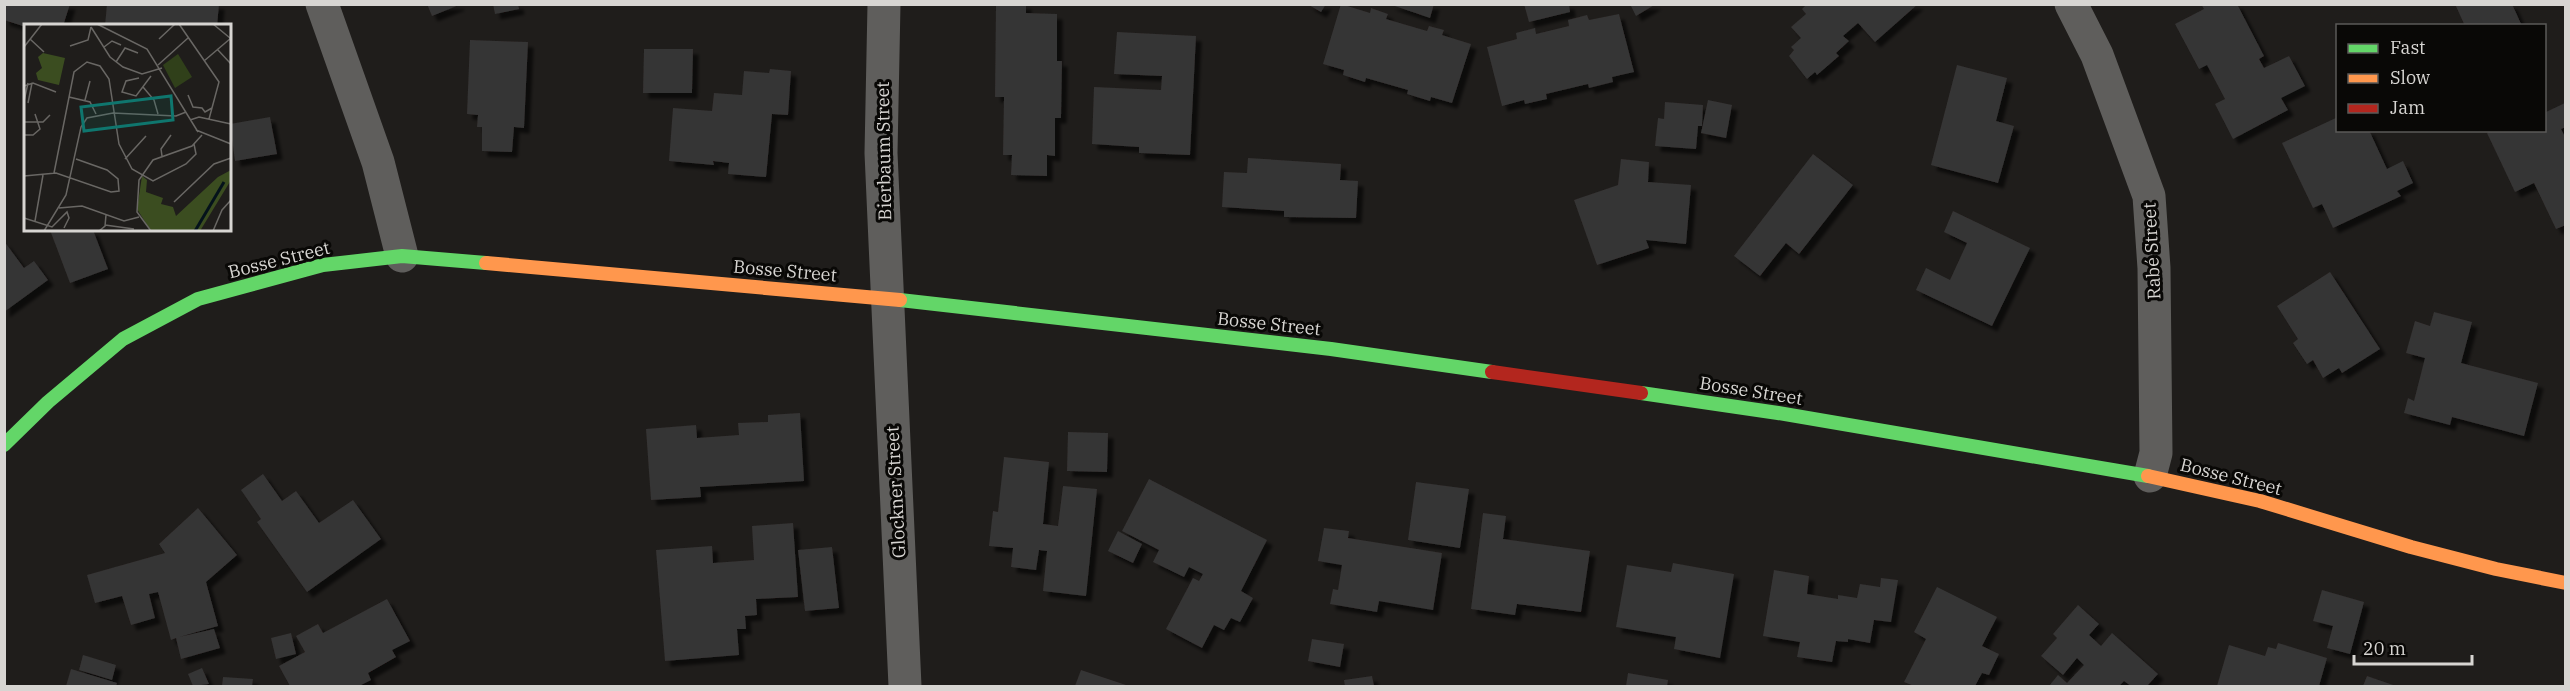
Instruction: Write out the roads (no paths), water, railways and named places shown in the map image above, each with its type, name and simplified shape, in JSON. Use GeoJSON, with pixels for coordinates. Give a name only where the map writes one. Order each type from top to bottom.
{"type":"FeatureCollection","features":[{"type":"Feature","properties":{"kind":"street"},"geometry":{"type":"LineString","coordinates":[[322,4],[378,162],[402,256]]}},
{"type":"Feature","properties":{"kind":"street","name":"Bierbaum Street"},"geometry":{"type":"LineString","coordinates":[[884,4],[881,153],[887,298]]}},
{"type":"Feature","properties":{"kind":"street","name":"Rabé Street"},"geometry":{"type":"LineString","coordinates":[[2071,4],[2097,55],[2150,196],[2154,268],[2156,453],[2150,476]]}},
{"type":"Feature","properties":{"kind":"street","name":"Bosse Street"},"geometry":{"type":"LineString","coordinates":[[4,445],[48,402],[123,339],[198,299],[323,265],[402,256],[887,298],[1331,349],[1778,413],[2150,476],[2260,501],[2411,548],[2565,583]]}},
{"type":"Feature","properties":{"kind":"street","name":"Glockner Street"},"geometry":{"type":"LineString","coordinates":[[887,298],[905,687]]}}]}
